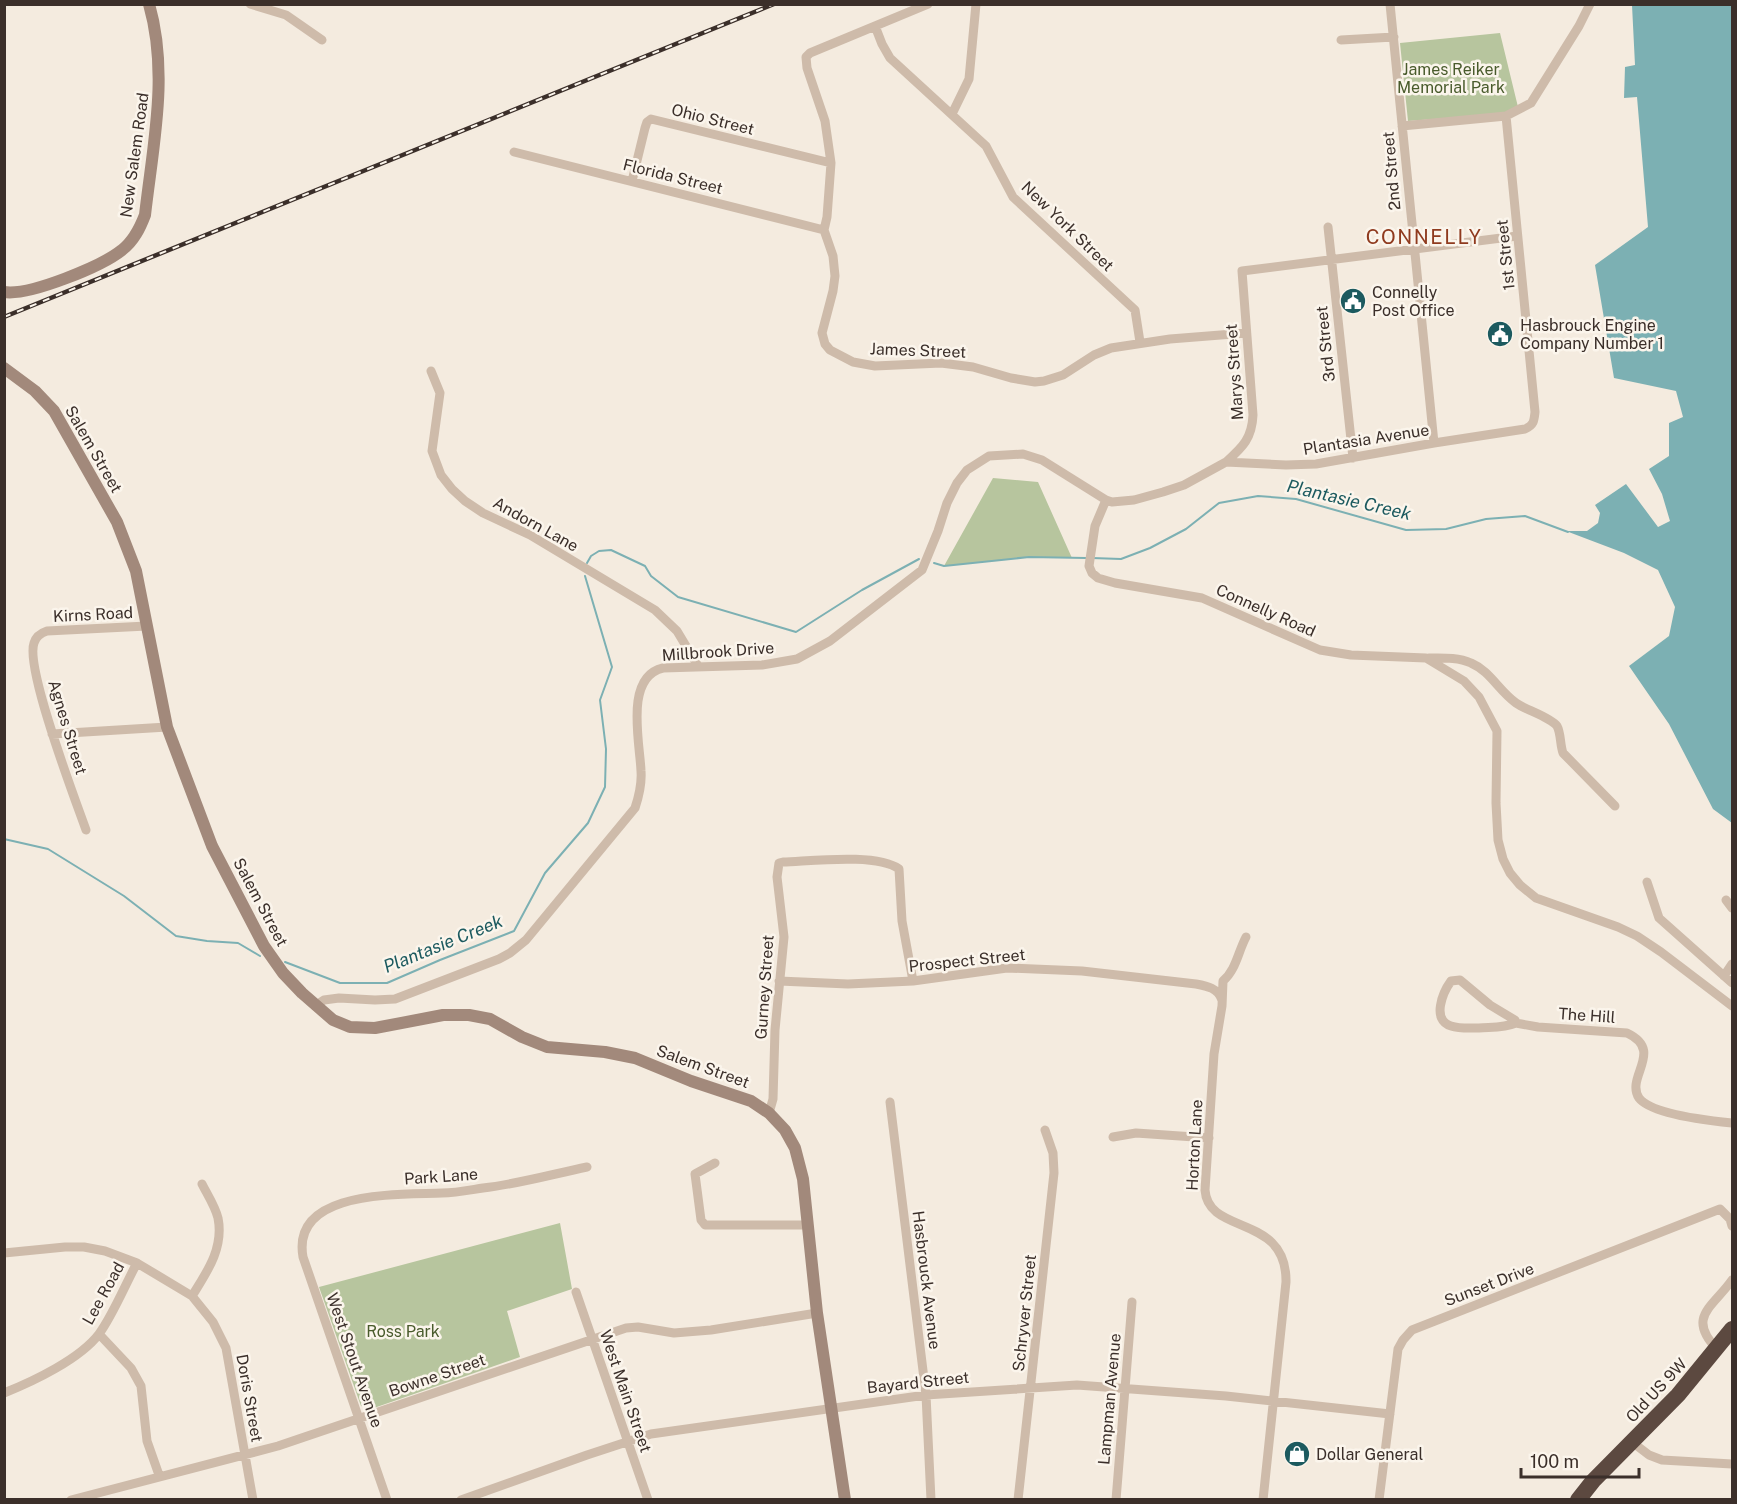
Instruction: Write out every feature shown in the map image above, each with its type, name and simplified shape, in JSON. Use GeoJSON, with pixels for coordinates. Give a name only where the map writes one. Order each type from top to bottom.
{"type":"FeatureCollection","features":[{"type":"Feature","properties":{"kind":"highway","name":"Old US 9W"},"geometry":{"type":"LineString","coordinates":[[1578,1500],[1593,1481],[1678,1395],[1732,1329]]}},
{"type":"Feature","properties":{"kind":"street","name":"New Salem Road"},"geometry":{"type":"LineString","coordinates":[[4,292],[25,292],[94,265],[124,249],[141,226],[145,215],[160,88],[157,45],[149,4]]}},
{"type":"Feature","properties":{"kind":"street"},"geometry":{"type":"LineString","coordinates":[[250,4],[286,15],[322,40]]}},
{"type":"Feature","properties":{"kind":"street"},"geometry":{"type":"LineString","coordinates":[[875,26],[928,4]]}},
{"type":"Feature","properties":{"kind":"street"},"geometry":{"type":"LineString","coordinates":[[952,114],[969,79],[976,4]]}},
{"type":"Feature","properties":{"kind":"street","name":"2nd Street"},"geometry":{"type":"LineString","coordinates":[[1390,4],[1434,443]]}},
{"type":"Feature","properties":{"kind":"street"},"geometry":{"type":"LineString","coordinates":[[1402,126],[1506,116],[1531,104],[1590,4]]}},
{"type":"Feature","properties":{"kind":"street","name":"James Street"},"geometry":{"type":"LineString","coordinates":[[875,26],[810,53],[806,57],[825,121],[831,163],[824,230],[833,256],[835,276],[822,333],[825,344],[830,350],[854,362],[875,366],[941,363],[973,367],[1024,381],[1044,381],[1063,375],[1094,355],[1111,348],[1140,342],[1246,333]]}},
{"type":"Feature","properties":{"kind":"street","name":"New York Street"},"geometry":{"type":"LineString","coordinates":[[875,26],[890,58],[986,146],[1013,197],[1135,310],[1140,342]]}},
{"type":"Feature","properties":{"kind":"street"},"geometry":{"type":"LineString","coordinates":[[1341,40],[1394,37]]}},
{"type":"Feature","properties":{"kind":"street","name":"1st Street"},"geometry":{"type":"LineString","coordinates":[[1506,116],[1535,412],[1531,427]]}},
{"type":"Feature","properties":{"kind":"street","name":"Ohio Street"},"geometry":{"type":"LineString","coordinates":[[632,181],[645,128],[651,119],[831,163]]}},
{"type":"Feature","properties":{"kind":"street","name":"Florida Street"},"geometry":{"type":"LineString","coordinates":[[514,152],[824,230]]}},
{"type":"Feature","properties":{"kind":"street","name":"3rd Street"},"geometry":{"type":"LineString","coordinates":[[1328,227],[1353,458]]}},
{"type":"Feature","properties":{"kind":"street"},"geometry":{"type":"LineString","coordinates":[[1332,261],[1517,236]]}},
{"type":"Feature","properties":{"kind":"street","name":"Marys Street"},"geometry":{"type":"LineString","coordinates":[[1226,462],[1237,452],[1253,429],[1242,271],[1332,261]]}},
{"type":"Feature","properties":{"kind":"street","name":"Salem Street"},"geometry":{"type":"LineString","coordinates":[[4,368],[35,391],[54,411],[107,502],[127,543],[136,571],[167,727],[212,846],[270,955],[292,983],[315,1005],[341,1024],[363,1029],[443,1015],[481,1017],[547,1047],[622,1054],[751,1101],[769,1113],[785,1130],[795,1148],[803,1179],[817,1314],[844,1500]]}},
{"type":"Feature","properties":{"kind":"street","name":"Andorn Lane"},"geometry":{"type":"LineString","coordinates":[[431,371],[440,393],[432,451],[441,475],[452,489],[483,513],[530,535],[655,610],[677,631],[698,666]]}},
{"type":"Feature","properties":{"kind":"street","name":"Plantasia Avenue"},"geometry":{"type":"LineString","coordinates":[[1106,500],[1112,502],[1134,500],[1163,492],[1184,484],[1226,462],[1306,465],[1531,427]]}},
{"type":"Feature","properties":{"kind":"street","name":"Millbrook Drive"},"geometry":{"type":"LineString","coordinates":[[315,1005],[324,1000],[339,998],[395,999],[499,959],[526,940],[635,808],[641,782],[636,721],[637,705],[645,680],[656,669],[762,665],[797,659],[830,641],[922,570],[947,502],[967,470],[989,456],[1023,454],[1042,460],[1106,500]]}},
{"type":"Feature","properties":{"kind":"street","name":"Connelly Road"},"geometry":{"type":"LineString","coordinates":[[1106,500],[1095,526],[1089,566],[1098,578],[1202,598],[1320,650],[1351,655],[1426,658],[1454,673],[1479,696],[1497,731],[1498,840],[1503,859],[1510,873],[1520,885],[1536,898],[1618,927],[1636,936],[1661,952],[1732,1006]]}},
{"type":"Feature","properties":{"kind":"street","name":"Kirns Road"},"geometry":{"type":"LineString","coordinates":[[42,633],[57,629],[147,626]]}},
{"type":"Feature","properties":{"kind":"street","name":"Agnes Street"},"geometry":{"type":"LineString","coordinates":[[42,633],[33,643],[32,651],[52,734],[86,830]]}},
{"type":"Feature","properties":{"kind":"street"},"geometry":{"type":"LineString","coordinates":[[1426,658],[1469,662],[1480,668],[1512,700],[1553,722],[1558,727],[1559,743],[1563,753],[1615,806]]}},
{"type":"Feature","properties":{"kind":"street"},"geometry":{"type":"LineString","coordinates":[[52,734],[167,727]]}},
{"type":"Feature","properties":{"kind":"street","name":"Gurney Street"},"geometry":{"type":"LineString","coordinates":[[769,1113],[773,1099],[779,981],[784,938],[777,877],[779,863],[857,860],[886,863],[896,867],[901,872],[902,921],[913,981]]}},
{"type":"Feature","properties":{"kind":"street"},"geometry":{"type":"LineString","coordinates":[[1647,882],[1659,918],[1732,983]]}},
{"type":"Feature","properties":{"kind":"street"},"geometry":{"type":"LineString","coordinates":[[1726,900],[1732,908]]}},
{"type":"Feature","properties":{"kind":"street","name":"Horton Lane"},"geometry":{"type":"LineString","coordinates":[[1246,937],[1238,952],[1233,973],[1223,981],[1214,1054],[1205,1190],[1208,1204],[1217,1213],[1264,1236],[1276,1246],[1285,1263],[1286,1282],[1263,1500]]}},
{"type":"Feature","properties":{"kind":"street"},"geometry":{"type":"LineString","coordinates":[[1724,975],[1732,964]]}},
{"type":"Feature","properties":{"kind":"street","name":"Prospect Street"},"geometry":{"type":"LineString","coordinates":[[779,981],[848,984],[913,981],[1007,968],[1082,971],[1211,987],[1221,995],[1222,1000]]}},
{"type":"Feature","properties":{"kind":"street","name":"The Hill"},"geometry":{"type":"LineString","coordinates":[[1516,1023],[1460,980],[1451,981],[1445,990],[1441,1002],[1441,1013],[1444,1022],[1450,1026],[1501,1027],[1516,1023],[1538,1028],[1627,1033],[1633,1036],[1644,1050],[1645,1057],[1636,1087],[1638,1097],[1645,1104],[1668,1113],[1732,1123]]}},
{"type":"Feature","properties":{"kind":"street","name":"Hasbrouck Avenue"},"geometry":{"type":"LineString","coordinates":[[890,1102],[926,1395],[931,1500]]}},
{"type":"Feature","properties":{"kind":"street","name":"Schryver Street"},"geometry":{"type":"LineString","coordinates":[[1018,1500],[1054,1173],[1053,1153],[1045,1130]]}},
{"type":"Feature","properties":{"kind":"street"},"geometry":{"type":"LineString","coordinates":[[1113,1137],[1136,1133],[1209,1138]]}},
{"type":"Feature","properties":{"kind":"street"},"geometry":{"type":"LineString","coordinates":[[715,1163],[695,1174],[701,1220],[705,1225],[808,1225]]}},
{"type":"Feature","properties":{"kind":"street","name":"Park Lane"},"geometry":{"type":"LineString","coordinates":[[306,1231],[315,1216],[360,1198],[496,1187],[587,1167]]}},
{"type":"Feature","properties":{"kind":"street"},"geometry":{"type":"LineString","coordinates":[[192,1296],[212,1265],[218,1240],[218,1216],[202,1184]]}},
{"type":"Feature","properties":{"kind":"street","name":"Sunset Drive"},"geometry":{"type":"LineString","coordinates":[[1379,1500],[1398,1349],[1412,1330],[1720,1209],[1730,1219],[1732,1226]]}},
{"type":"Feature","properties":{"kind":"street","name":"West Stout Avenue"},"geometry":{"type":"LineString","coordinates":[[306,1231],[302,1248],[303,1257],[387,1500]]}},
{"type":"Feature","properties":{"kind":"street","name":"Doris Street"},"geometry":{"type":"LineString","coordinates":[[4,1253],[84,1247],[105,1251],[137,1263],[192,1296],[213,1322],[226,1348],[253,1500]]}},
{"type":"Feature","properties":{"kind":"street","name":"Lee Road"},"geometry":{"type":"LineString","coordinates":[[4,1394],[56,1368],[81,1351],[99,1334],[137,1263]]}},
{"type":"Feature","properties":{"kind":"street"},"geometry":{"type":"LineString","coordinates":[[1717,1349],[1703,1332],[1701,1323],[1705,1314],[1732,1280]]}},
{"type":"Feature","properties":{"kind":"street","name":"West Main Street"},"geometry":{"type":"LineString","coordinates":[[576,1292],[648,1500]]}},
{"type":"Feature","properties":{"kind":"street","name":"Lampman Avenue"},"geometry":{"type":"LineString","coordinates":[[1116,1500],[1132,1302]]}},
{"type":"Feature","properties":{"kind":"street","name":"Bowne Street"},"geometry":{"type":"LineString","coordinates":[[72,1500],[278,1446],[626,1328],[674,1333],[817,1314]]}},
{"type":"Feature","properties":{"kind":"street"},"geometry":{"type":"LineString","coordinates":[[99,1334],[131,1368],[141,1386],[147,1441],[159,1476]]}},
{"type":"Feature","properties":{"kind":"street","name":"Bayard Street"},"geometry":{"type":"LineString","coordinates":[[461,1500],[651,1434],[926,1395],[1077,1386],[1274,1400],[1390,1414]]}},
{"type":"Feature","properties":{"kind":"street"},"geometry":{"type":"LineString","coordinates":[[1632,1442],[1649,1455],[1662,1460],[1732,1464]]}},
{"type":"Feature","properties":{"kind":"green space","name":"James Reiker Memorial Park"},"geometry":{"type":"Polygon","coordinates":[[[1500,33],[1518,107],[1503,114],[1408,121],[1400,43],[1500,33]]]}},
{"type":"Feature","properties":{"kind":"green space"},"geometry":{"type":"Polygon","coordinates":[[[993,478],[1038,482],[1072,558],[1029,557],[944,566],[993,478]]]}},
{"type":"Feature","properties":{"kind":"green space","name":"Ross Park"},"geometry":{"type":"Polygon","coordinates":[[[560,1223],[572,1289],[507,1311],[520,1357],[371,1409],[361,1406],[319,1287],[560,1223]]]}},
{"type":"Feature","properties":{"kind":"water"},"geometry":{"type":"Polygon","coordinates":[[[1632,5],[1732,5],[1732,823],[1713,809],[1669,724],[1629,666],[1669,636],[1675,607],[1658,570],[1624,553],[1566,531],[1587,531],[1598,523],[1600,513],[1595,505],[1626,484],[1658,527],[1670,521],[1662,494],[1649,469],[1669,456],[1669,423],[1683,417],[1676,391],[1614,378],[1595,265],[1648,227],[1637,97],[1624,98],[1625,67],[1635,65],[1632,5]]]}},
{"type":"Feature","properties":{"kind":"waterway","name":"Plantasie Creek"},"geometry":{"type":"LineString","coordinates":[[1092,558],[1121,559],[1150,548],[1186,529],[1219,503],[1258,496],[1296,499],[1406,530],[1446,529],[1486,519],[1525,516],[1568,532]]}},
{"type":"Feature","properties":{"kind":"waterway","name":"Plantasie Creek"},"geometry":{"type":"LineString","coordinates":[[587,563],[591,556],[599,551],[611,550],[645,566],[651,576],[678,597],[796,632],[862,590],[919,559]]}},
{"type":"Feature","properties":{"kind":"waterway","name":"Plantasie Creek"},"geometry":{"type":"LineString","coordinates":[[934,563],[944,566],[1029,557],[1086,558]]}},
{"type":"Feature","properties":{"kind":"waterway","name":"Plantasie Creek"},"geometry":{"type":"LineString","coordinates":[[285,962],[340,983],[387,983],[514,931],[545,873],[588,823],[605,787],[606,749],[600,700],[612,667],[585,576]]}},
{"type":"Feature","properties":{"kind":"waterway","name":"Plantasie Creek"},"geometry":{"type":"LineString","coordinates":[[4,839],[48,849],[124,896],[176,936],[238,943],[260,956]]}},
{"type":"Feature","properties":{"kind":"railway"},"geometry":{"type":"LineString","coordinates":[[4,317],[774,4]]}},
{"type":"Feature","properties":{"kind":"place","name":"Connelly Post Office"},"geometry":{"type":"Point","coordinates":[1353,301]}},
{"type":"Feature","properties":{"kind":"place","name":"Hasbrouck Engine Company Number 1"},"geometry":{"type":"Point","coordinates":[1500,334]}},
{"type":"Feature","properties":{"kind":"place","name":"Dollar General"},"geometry":{"type":"Point","coordinates":[1297,1454]}},
{"type":"Feature","properties":{"kind":"district","name":"CONNELLY"},"geometry":{"type":"Point","coordinates":[1424,237]}}]}
